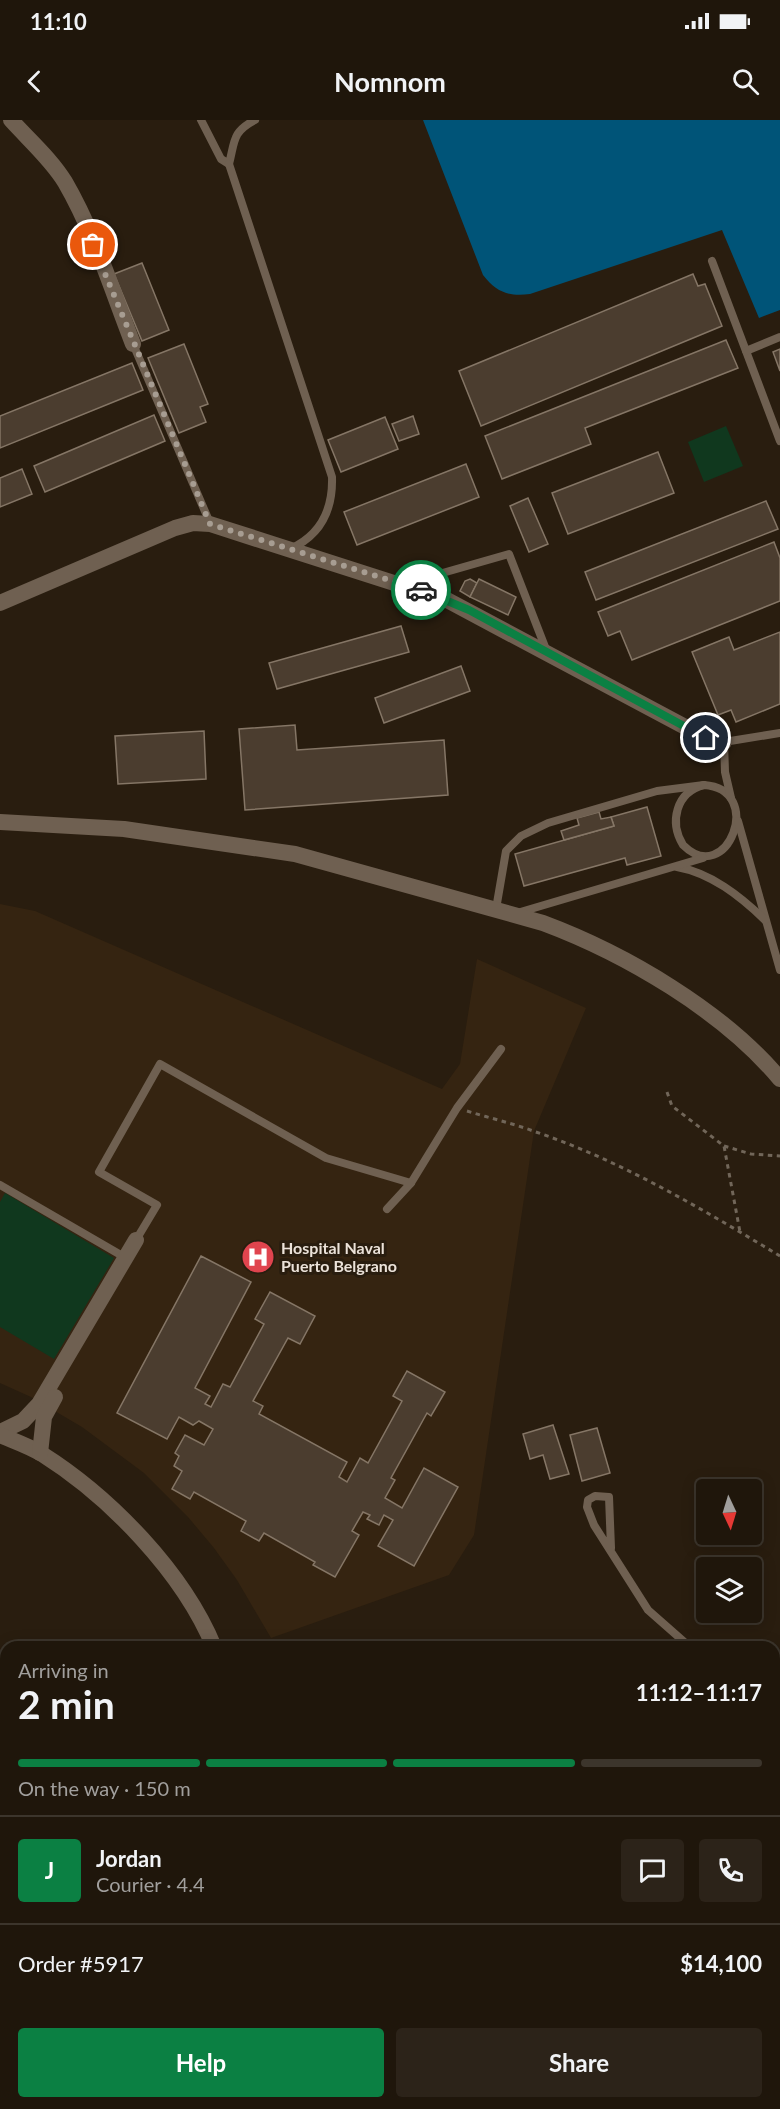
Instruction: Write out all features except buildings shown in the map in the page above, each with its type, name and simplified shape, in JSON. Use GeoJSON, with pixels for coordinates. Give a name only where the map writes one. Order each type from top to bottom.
{"type":"FeatureCollection","features":[{"type":"Feature","properties":{"kind":"street"},"geometry":{"type":"LineString","coordinates":[[11,120],[64,181],[77,205],[133,344]]}},
{"type":"Feature","properties":{"kind":"street"},"geometry":{"type":"LineString","coordinates":[[0,603],[175,528],[192,523],[210,524],[403,584],[469,610],[706,738],[724,742]]}},
{"type":"Feature","properties":{"kind":"street"},"geometry":{"type":"LineString","coordinates":[[0,822],[124,829],[295,854],[514,914],[579,936],[657,980],[729,1030],[780,1079]]}},
{"type":"Feature","properties":{"kind":"street"},"geometry":{"type":"LineString","coordinates":[[0,1434],[31,1413],[136,1240]]}},
{"type":"Feature","properties":{"kind":"street"},"geometry":{"type":"LineString","coordinates":[[40,1453],[44,1417],[78,1357],[76,1342]]}},
{"type":"Feature","properties":{"kind":"street"},"geometry":{"type":"LineString","coordinates":[[0,1434],[40,1453],[103,1502],[134,1531],[171,1575],[190,1603],[211,1641]]}},
{"type":"Feature","properties":{"kind":"lane"},"geometry":{"type":"LineString","coordinates":[[201,120],[221,159],[229,164]]}},
{"type":"Feature","properties":{"kind":"lane"},"geometry":{"type":"LineString","coordinates":[[255,120],[243,126],[233,139],[229,164],[332,477],[333,498],[326,518],[306,542],[289,549]]}},
{"type":"Feature","properties":{"kind":"lane"},"geometry":{"type":"LineString","coordinates":[[712,261],[780,441]]}},
{"type":"Feature","properties":{"kind":"lane"},"geometry":{"type":"LineString","coordinates":[[746,351],[780,337]]}},
{"type":"Feature","properties":{"kind":"lane"},"geometry":{"type":"LineString","coordinates":[[133,344],[210,524]]}},
{"type":"Feature","properties":{"kind":"lane"},"geometry":{"type":"LineString","coordinates":[[403,584],[509,554],[547,652]]}},
{"type":"Feature","properties":{"kind":"lane"},"geometry":{"type":"LineString","coordinates":[[780,734],[724,742],[725,772],[780,970]]}},
{"type":"Feature","properties":{"kind":"lane"},"geometry":{"type":"LineString","coordinates":[[704,785],[690,790],[681,800],[675,818],[678,838],[688,850],[700,856],[708,856]]}},
{"type":"Feature","properties":{"kind":"lane"},"geometry":{"type":"LineString","coordinates":[[496,909],[506,851],[520,836],[548,823],[657,791],[704,785],[721,789],[734,805],[737,827],[732,838],[722,850],[514,914]]}},
{"type":"Feature","properties":{"kind":"lane"},"geometry":{"type":"LineString","coordinates":[[674,866],[697,870],[746,902],[766,921]]}},
{"type":"Feature","properties":{"kind":"lane"},"geometry":{"type":"LineString","coordinates":[[387,1209],[411,1183],[457,1108],[501,1049]]}},
{"type":"Feature","properties":{"kind":"lane"},"geometry":{"type":"LineString","coordinates":[[136,1240],[157,1205],[99,1172],[160,1064],[326,1158],[411,1183]]}},
{"type":"Feature","properties":{"kind":"lane"},"geometry":{"type":"LineString","coordinates":[[0,1185],[126,1258]]}},
{"type":"Feature","properties":{"kind":"lane"},"geometry":{"type":"LineString","coordinates":[[611,1548],[609,1497],[594,1496],[588,1500],[586,1507],[594,1525],[611,1548],[648,1610],[683,1641]]}},
{"type":"Feature","properties":{"kind":"path"},"geometry":{"type":"LineString","coordinates":[[667,1092],[672,1106],[724,1146],[751,1154],[780,1156]]}},
{"type":"Feature","properties":{"kind":"path"},"geometry":{"type":"LineString","coordinates":[[457,1108],[534,1131],[576,1148],[653,1185],[780,1256]]}},
{"type":"Feature","properties":{"kind":"path"},"geometry":{"type":"LineString","coordinates":[[724,1146],[740,1232]]}},
{"type":"Feature","properties":{"kind":"shaded area","name":"Hospital Naval Puerto Belgrano"},"geometry":{"type":"Polygon","coordinates":[[[0,904],[35,911],[442,1089],[460,1064],[477,959],[586,1008],[534,1131],[474,1535],[449,1575],[271,1638],[237,1580],[214,1548],[188,1517],[144,1473],[82,1427],[31,1397],[0,1383],[0,904]]]}},
{"type":"Feature","properties":{"kind":"green space"},"geometry":{"type":"Polygon","coordinates":[[[726,426],[743,466],[704,482],[688,442],[726,426]]]}},
{"type":"Feature","properties":{"kind":"green space"},"geometry":{"type":"Polygon","coordinates":[[[5,1193],[114,1258],[54,1359],[0,1327],[0,1202],[5,1193]]]}},
{"type":"Feature","properties":{"kind":"water"},"geometry":{"type":"Polygon","coordinates":[[[423,120],[780,120],[780,310],[759,318],[722,230],[530,294],[516,295],[503,292],[493,286],[483,275],[423,120]]]}},
{"type":"Feature","properties":{"kind":"way so far"},"geometry":{"type":"LineString","coordinates":[[93,245],[210,524],[421,590]]}},
{"type":"Feature","properties":{"kind":"place","name":"Hospital Naval Puerto Belgrano"},"geometry":{"type":"Point","coordinates":[258,1257]}},
{"type":"Feature","properties":{"kind":"route"},"geometry":{"type":"LineString","coordinates":[[421,590],[469,610],[706,738]]}}]}
